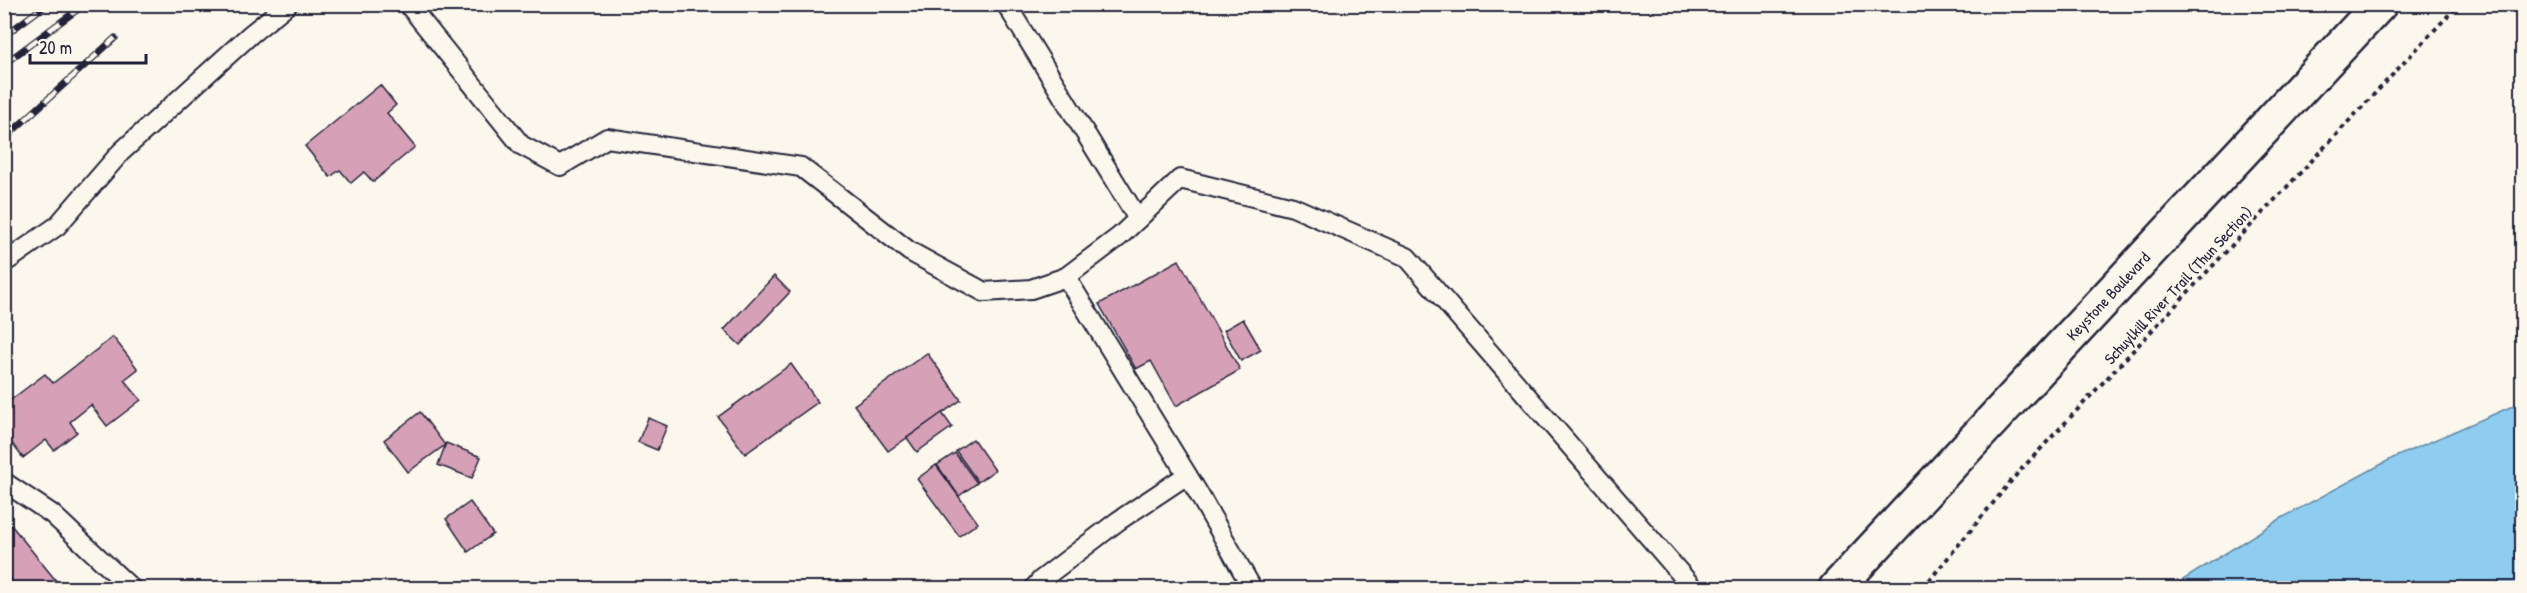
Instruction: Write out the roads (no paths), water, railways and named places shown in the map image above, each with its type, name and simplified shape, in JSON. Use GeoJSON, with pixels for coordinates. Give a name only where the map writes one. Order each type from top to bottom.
{"type":"FeatureCollection","features":[{"type":"Feature","properties":{"kind":"street","name":"Keystone Boulevard"},"geometry":{"type":"LineString","coordinates":[[1836,588],[2380,4]]}},
{"type":"Feature","properties":{"kind":"lane"},"geometry":{"type":"LineString","coordinates":[[4,263],[57,226],[121,152],[251,34],[288,4]]}},
{"type":"Feature","properties":{"kind":"lane"},"geometry":{"type":"LineString","coordinates":[[408,4],[521,146],[560,166],[607,138],[801,167],[909,252],[984,292],[1030,289],[1066,277],[1120,236],[1180,179],[1293,207],[1407,257],[1693,588]]}},
{"type":"Feature","properties":{"kind":"lane"},"geometry":{"type":"LineString","coordinates":[[1006,4],[1138,219]]}},
{"type":"Feature","properties":{"kind":"lane"},"geometry":{"type":"LineString","coordinates":[[1066,277],[1187,475],[1252,588]]}},
{"type":"Feature","properties":{"kind":"lane"},"geometry":{"type":"LineString","coordinates":[[1034,588],[1041,580],[1118,521],[1187,475]]}},
{"type":"Feature","properties":{"kind":"lane"},"geometry":{"type":"LineString","coordinates":[[4,482],[52,514],[131,588]]}},
{"type":"Feature","properties":{"kind":"water"},"geometry":{"type":"Polygon","coordinates":[[[2522,402],[2522,588],[2170,588],[2280,519],[2393,458],[2522,402]]]}},
{"type":"Feature","properties":{"kind":"railway"},"geometry":{"type":"LineString","coordinates":[[4,36],[47,4]]}},
{"type":"Feature","properties":{"kind":"railway"},"geometry":{"type":"LineString","coordinates":[[4,64],[85,4]]}},
{"type":"Feature","properties":{"kind":"railway"},"geometry":{"type":"LineString","coordinates":[[4,139],[115,38]]}}]}
